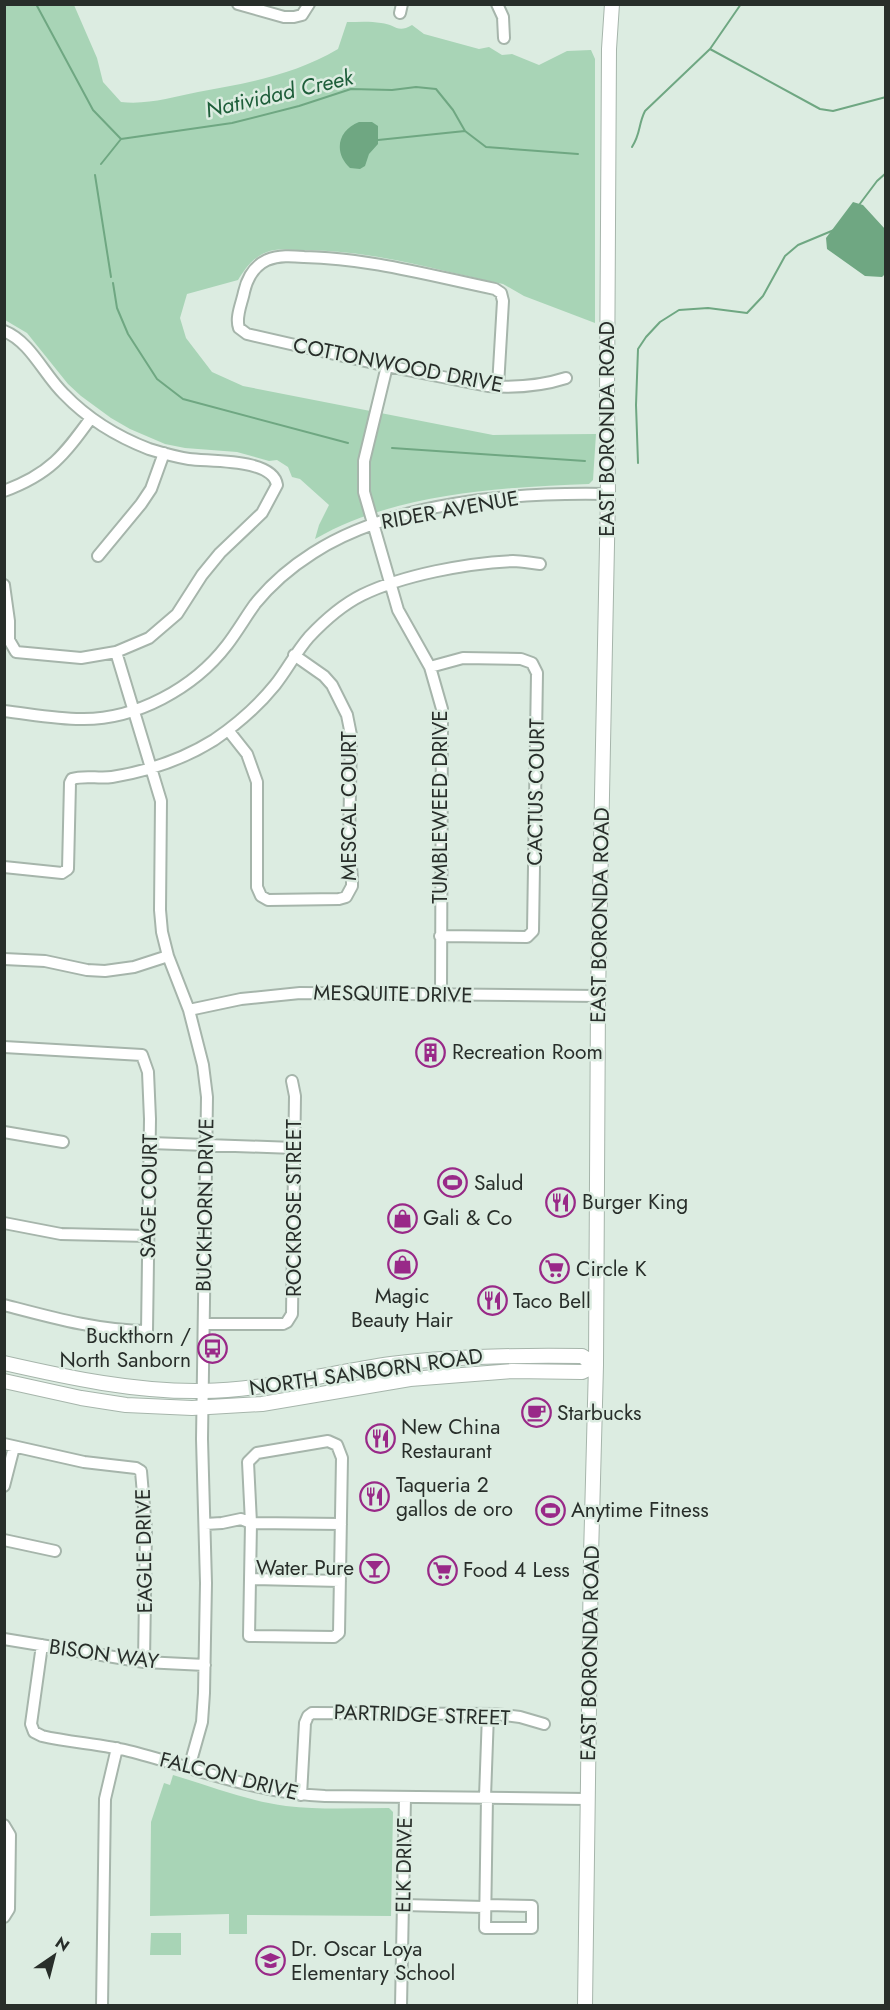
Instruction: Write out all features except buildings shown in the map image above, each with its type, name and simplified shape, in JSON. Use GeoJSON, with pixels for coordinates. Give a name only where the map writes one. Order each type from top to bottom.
{"type":"FeatureCollection","features":[{"type":"Feature","properties":{"kind":"main road","name":"EAST BORONDA ROAD"},"geometry":{"type":"LineString","coordinates":[[585,2006],[596,1365],[598,996],[608,494],[609,49],[612,4]]}},
{"type":"Feature","properties":{"kind":"main road","name":"NORTH SANBORN ROAD"},"geometry":{"type":"LineString","coordinates":[[4,1363],[112,1386],[151,1390],[204,1391],[281,1384],[388,1365],[468,1356],[582,1356],[596,1365]]}},
{"type":"Feature","properties":{"kind":"main road","name":"NORTH SANBORN ROAD"},"geometry":{"type":"LineString","coordinates":[[4,1381],[81,1398],[126,1405],[203,1408],[262,1404],[410,1379],[513,1371],[582,1372],[596,1365]]}},
{"type":"Feature","properties":{"kind":"street"},"geometry":{"type":"LineString","coordinates":[[238,4],[290,17],[302,15],[309,4]]}},
{"type":"Feature","properties":{"kind":"street"},"geometry":{"type":"LineString","coordinates":[[497,4],[503,17],[504,38]]}},
{"type":"Feature","properties":{"kind":"street","name":"COTTONWOOD DRIVE"},"geometry":{"type":"LineString","coordinates":[[498,387],[503,301],[501,294],[495,289],[327,257],[280,257],[266,261],[252,272],[245,288],[237,320],[239,328],[247,334],[387,366],[498,387],[534,385],[566,378]]}},
{"type":"Feature","properties":{"kind":"street"},"geometry":{"type":"LineString","coordinates":[[4,331],[22,342],[64,395],[91,418],[128,439],[164,453],[190,459],[242,463],[271,474],[277,485],[262,513],[220,553],[171,620],[149,638],[116,652],[81,658],[16,652],[9,640],[4,585]]}},
{"type":"Feature","properties":{"kind":"street","name":"TUMBLEWEED DRIVE"},"geometry":{"type":"LineString","coordinates":[[387,366],[364,461],[364,492],[398,610],[430,668],[439,695],[443,723],[441,995]]}},
{"type":"Feature","properties":{"kind":"street"},"geometry":{"type":"LineString","coordinates":[[4,491],[41,475],[60,458],[91,418]]}},
{"type":"Feature","properties":{"kind":"street"},"geometry":{"type":"LineString","coordinates":[[98,556],[151,489],[164,453]]}},
{"type":"Feature","properties":{"kind":"street","name":"RIDER AVENUE"},"geometry":{"type":"LineString","coordinates":[[4,711],[82,719],[103,717],[134,710],[173,692],[211,663],[257,602],[297,563],[334,540],[373,524],[431,509],[485,500],[553,494],[608,494]]}},
{"type":"Feature","properties":{"kind":"street"},"geometry":{"type":"LineString","coordinates":[[4,867],[65,872],[68,869],[70,783],[72,779],[110,778],[152,769],[194,751],[228,730],[273,687],[294,655],[323,623],[361,596],[391,584],[444,570],[514,561],[540,564]]}},
{"type":"Feature","properties":{"kind":"street","name":"BUCKHORN DRIVE"},"geometry":{"type":"LineString","coordinates":[[116,652],[161,801],[160,910],[162,932],[168,956],[189,1010],[205,1081],[202,1461],[206,1524],[205,1665],[202,1722],[189,1768]]}},
{"type":"Feature","properties":{"kind":"street","name":"MESCAL COURT"},"geometry":{"type":"LineString","coordinates":[[228,730],[247,754],[257,782],[256,887],[261,896],[268,900],[346,897],[352,886],[349,844],[351,735],[347,715],[332,685],[324,676],[294,655]]}},
{"type":"Feature","properties":{"kind":"street","name":"CACTUS COURT"},"geometry":{"type":"LineString","coordinates":[[430,668],[463,658],[521,659],[532,663],[537,673],[533,931],[527,937],[440,936]]}},
{"type":"Feature","properties":{"kind":"street"},"geometry":{"type":"LineString","coordinates":[[4,959],[45,961],[105,971],[134,968],[168,956]]}},
{"type":"Feature","properties":{"kind":"street","name":"MESQUITE DRIVE"},"geometry":{"type":"LineString","coordinates":[[189,1010],[241,999],[300,993],[598,996]]}},
{"type":"Feature","properties":{"kind":"street","name":"SAGE COURT"},"geometry":{"type":"LineString","coordinates":[[4,1047],[142,1055],[148,1072],[150,1143],[147,1331],[120,1330],[4,1305]]}},
{"type":"Feature","properties":{"kind":"street","name":"ROCKROSE STREET"},"geometry":{"type":"LineString","coordinates":[[204,1324],[283,1324],[292,1314],[295,1092],[292,1081]]}},
{"type":"Feature","properties":{"kind":"street"},"geometry":{"type":"LineString","coordinates":[[4,1132],[63,1142]]}},
{"type":"Feature","properties":{"kind":"street"},"geometry":{"type":"LineString","coordinates":[[150,1143],[294,1148]]}},
{"type":"Feature","properties":{"kind":"street"},"geometry":{"type":"LineString","coordinates":[[4,1223],[61,1234],[148,1236]]}},
{"type":"Feature","properties":{"kind":"street"},"geometry":{"type":"LineString","coordinates":[[328,1441],[337,1445],[341,1452],[341,1524],[339,1633],[334,1637],[249,1636],[250,1523],[247,1465],[252,1456],[257,1453],[328,1441]]}},
{"type":"Feature","properties":{"kind":"street"},"geometry":{"type":"LineString","coordinates":[[4,1486],[9,1445]]}},
{"type":"Feature","properties":{"kind":"street","name":"EAGLE DRIVE"},"geometry":{"type":"LineString","coordinates":[[9,1445],[84,1462],[138,1469],[142,1473],[146,1539],[144,1662]]}},
{"type":"Feature","properties":{"kind":"street"},"geometry":{"type":"LineString","coordinates":[[206,1524],[222,1523],[242,1527],[250,1523],[341,1524]]}},
{"type":"Feature","properties":{"kind":"street"},"geometry":{"type":"LineString","coordinates":[[4,1540],[55,1551]]}},
{"type":"Feature","properties":{"kind":"street"},"geometry":{"type":"LineString","coordinates":[[250,1579],[340,1581]]}},
{"type":"Feature","properties":{"kind":"street","name":"BISON WAY"},"geometry":{"type":"LineString","coordinates":[[4,1640],[144,1662],[205,1665]]}},
{"type":"Feature","properties":{"kind":"street","name":"FALCON DRIVE"},"geometry":{"type":"LineString","coordinates":[[42,1645],[31,1724],[32,1730],[46,1737],[117,1749],[264,1789],[301,1795],[587,1799]]}},
{"type":"Feature","properties":{"kind":"street","name":"PARTRIDGE STREET"},"geometry":{"type":"LineString","coordinates":[[301,1795],[305,1723],[312,1713],[488,1714],[512,1716],[544,1724]]}},
{"type":"Feature","properties":{"kind":"street"},"geometry":{"type":"LineString","coordinates":[[403,1905],[485,1906],[532,1906],[532,1928],[485,1928],[485,1906],[486,1797],[488,1714]]}},
{"type":"Feature","properties":{"kind":"street"},"geometry":{"type":"LineString","coordinates":[[102,2006],[105,1799],[117,1749]]}},
{"type":"Feature","properties":{"kind":"street","name":"ELK DRIVE"},"geometry":{"type":"LineString","coordinates":[[401,2006],[405,1797]]}},
{"type":"Feature","properties":{"kind":"street"},"geometry":{"type":"LineString","coordinates":[[4,1825],[10,1835],[9,1909],[4,1917]]}},
{"type":"Feature","properties":{"kind":"shaded area"},"geometry":{"type":"Polygon","coordinates":[[[4,5],[74,5],[97,58],[103,82],[121,102],[160,100],[288,72],[338,49],[347,22],[377,22],[399,29],[412,25],[424,34],[479,49],[489,47],[502,55],[512,54],[539,65],[567,51],[591,50],[595,59],[595,323],[524,296],[503,284],[351,253],[283,249],[262,254],[254,260],[238,280],[187,294],[180,318],[186,338],[212,372],[243,386],[493,435],[596,434],[593,480],[589,484],[484,491],[412,503],[345,524],[315,539],[329,505],[300,479],[292,477],[288,467],[277,460],[269,461],[237,452],[165,444],[130,429],[81,396],[68,384],[27,333],[5,320],[4,5]]]}},
{"type":"Feature","properties":{"kind":"shaded area"},"geometry":{"type":"Polygon","coordinates":[[[359,122],[372,122],[378,126],[378,144],[369,154],[365,166],[360,169],[350,168],[341,155],[340,149],[340,142],[346,130],[359,122]]]}},
{"type":"Feature","properties":{"kind":"shaded area"},"geometry":{"type":"Polygon","coordinates":[[[853,202],[863,205],[885,229],[885,274],[882,277],[865,276],[827,249],[826,238],[853,202]]]}},
{"type":"Feature","properties":{"kind":"shaded area"},"geometry":{"type":"Polygon","coordinates":[[[173,1775],[271,1804],[325,1808],[389,1808],[393,1812],[391,1916],[247,1915],[247,1934],[229,1934],[229,1914],[150,1916],[151,1822],[164,1783],[170,1785],[173,1775]]]}},
{"type":"Feature","properties":{"kind":"shaded area"},"geometry":{"type":"Polygon","coordinates":[[[151,1933],[181,1933],[181,1955],[150,1955],[151,1933]]]}},
{"type":"Feature","properties":{"kind":"waterway","name":"Natividad Creek"},"geometry":{"type":"LineString","coordinates":[[36,4],[93,110],[121,139]]}},
{"type":"Feature","properties":{"kind":"waterway","name":"Natividad Creek"},"geometry":{"type":"LineString","coordinates":[[632,147],[645,111],[710,49],[741,4]]}},
{"type":"Feature","properties":{"kind":"waterway"},"geometry":{"type":"LineString","coordinates":[[710,49],[820,109],[833,111],[886,97]]}},
{"type":"Feature","properties":{"kind":"waterway","name":"Natividad Creek"},"geometry":{"type":"LineString","coordinates":[[121,139],[232,123],[299,106],[351,89],[392,90],[416,87],[436,89],[453,110],[465,131],[486,147],[578,154]]}},
{"type":"Feature","properties":{"kind":"waterway"},"geometry":{"type":"LineString","coordinates":[[378,140],[465,131]]}},
{"type":"Feature","properties":{"kind":"waterway"},"geometry":{"type":"LineString","coordinates":[[101,164],[121,139]]}},
{"type":"Feature","properties":{"kind":"waterway"},"geometry":{"type":"LineString","coordinates":[[859,205],[886,173]]}},
{"type":"Feature","properties":{"kind":"waterway"},"geometry":{"type":"LineString","coordinates":[[95,175],[111,277]]}},
{"type":"Feature","properties":{"kind":"waterway"},"geometry":{"type":"LineString","coordinates":[[638,463],[636,405],[638,349],[646,337],[660,322],[679,310],[708,308],[747,313],[763,296],[785,256],[798,245],[834,230]]}},
{"type":"Feature","properties":{"kind":"waterway"},"geometry":{"type":"LineString","coordinates":[[113,283],[117,308],[128,334],[157,379],[183,399],[348,443]]}},
{"type":"Feature","properties":{"kind":"waterway"},"geometry":{"type":"LineString","coordinates":[[392,448],[585,461]]}},
{"type":"Feature","properties":{"kind":"place","name":"Recreation Room"},"geometry":{"type":"Point","coordinates":[431,1052]}},
{"type":"Feature","properties":{"kind":"place","name":"Salud"},"geometry":{"type":"Point","coordinates":[453,1183]}},
{"type":"Feature","properties":{"kind":"place","name":"Burger King"},"geometry":{"type":"Point","coordinates":[561,1202]}},
{"type":"Feature","properties":{"kind":"place","name":"Gali & Co"},"geometry":{"type":"Point","coordinates":[402,1218]}},
{"type":"Feature","properties":{"kind":"place","name":"Magic Beauty Hair"},"geometry":{"type":"Point","coordinates":[402,1265]}},
{"type":"Feature","properties":{"kind":"place","name":"Circle K"},"geometry":{"type":"Point","coordinates":[555,1269]}},
{"type":"Feature","properties":{"kind":"place","name":"Taco Bell"},"geometry":{"type":"Point","coordinates":[492,1301]}},
{"type":"Feature","properties":{"kind":"place","name":"Buckthorn / North Sanborn"},"geometry":{"type":"Point","coordinates":[212,1348]}},
{"type":"Feature","properties":{"kind":"place","name":"Starbucks"},"geometry":{"type":"Point","coordinates":[536,1413]}},
{"type":"Feature","properties":{"kind":"place","name":"New China Restaurant"},"geometry":{"type":"Point","coordinates":[380,1439]}},
{"type":"Feature","properties":{"kind":"place","name":"Taqueria 2 gallos de oro"},"geometry":{"type":"Point","coordinates":[375,1497]}},
{"type":"Feature","properties":{"kind":"place","name":"Anytime Fitness"},"geometry":{"type":"Point","coordinates":[550,1510]}},
{"type":"Feature","properties":{"kind":"place","name":"Water Pure"},"geometry":{"type":"Point","coordinates":[375,1568]}},
{"type":"Feature","properties":{"kind":"place","name":"Food 4 Less"},"geometry":{"type":"Point","coordinates":[442,1570]}},
{"type":"Feature","properties":{"kind":"place","name":"Dr. Oscar Loya Elementary School"},"geometry":{"type":"Point","coordinates":[270,1961]}}]}
